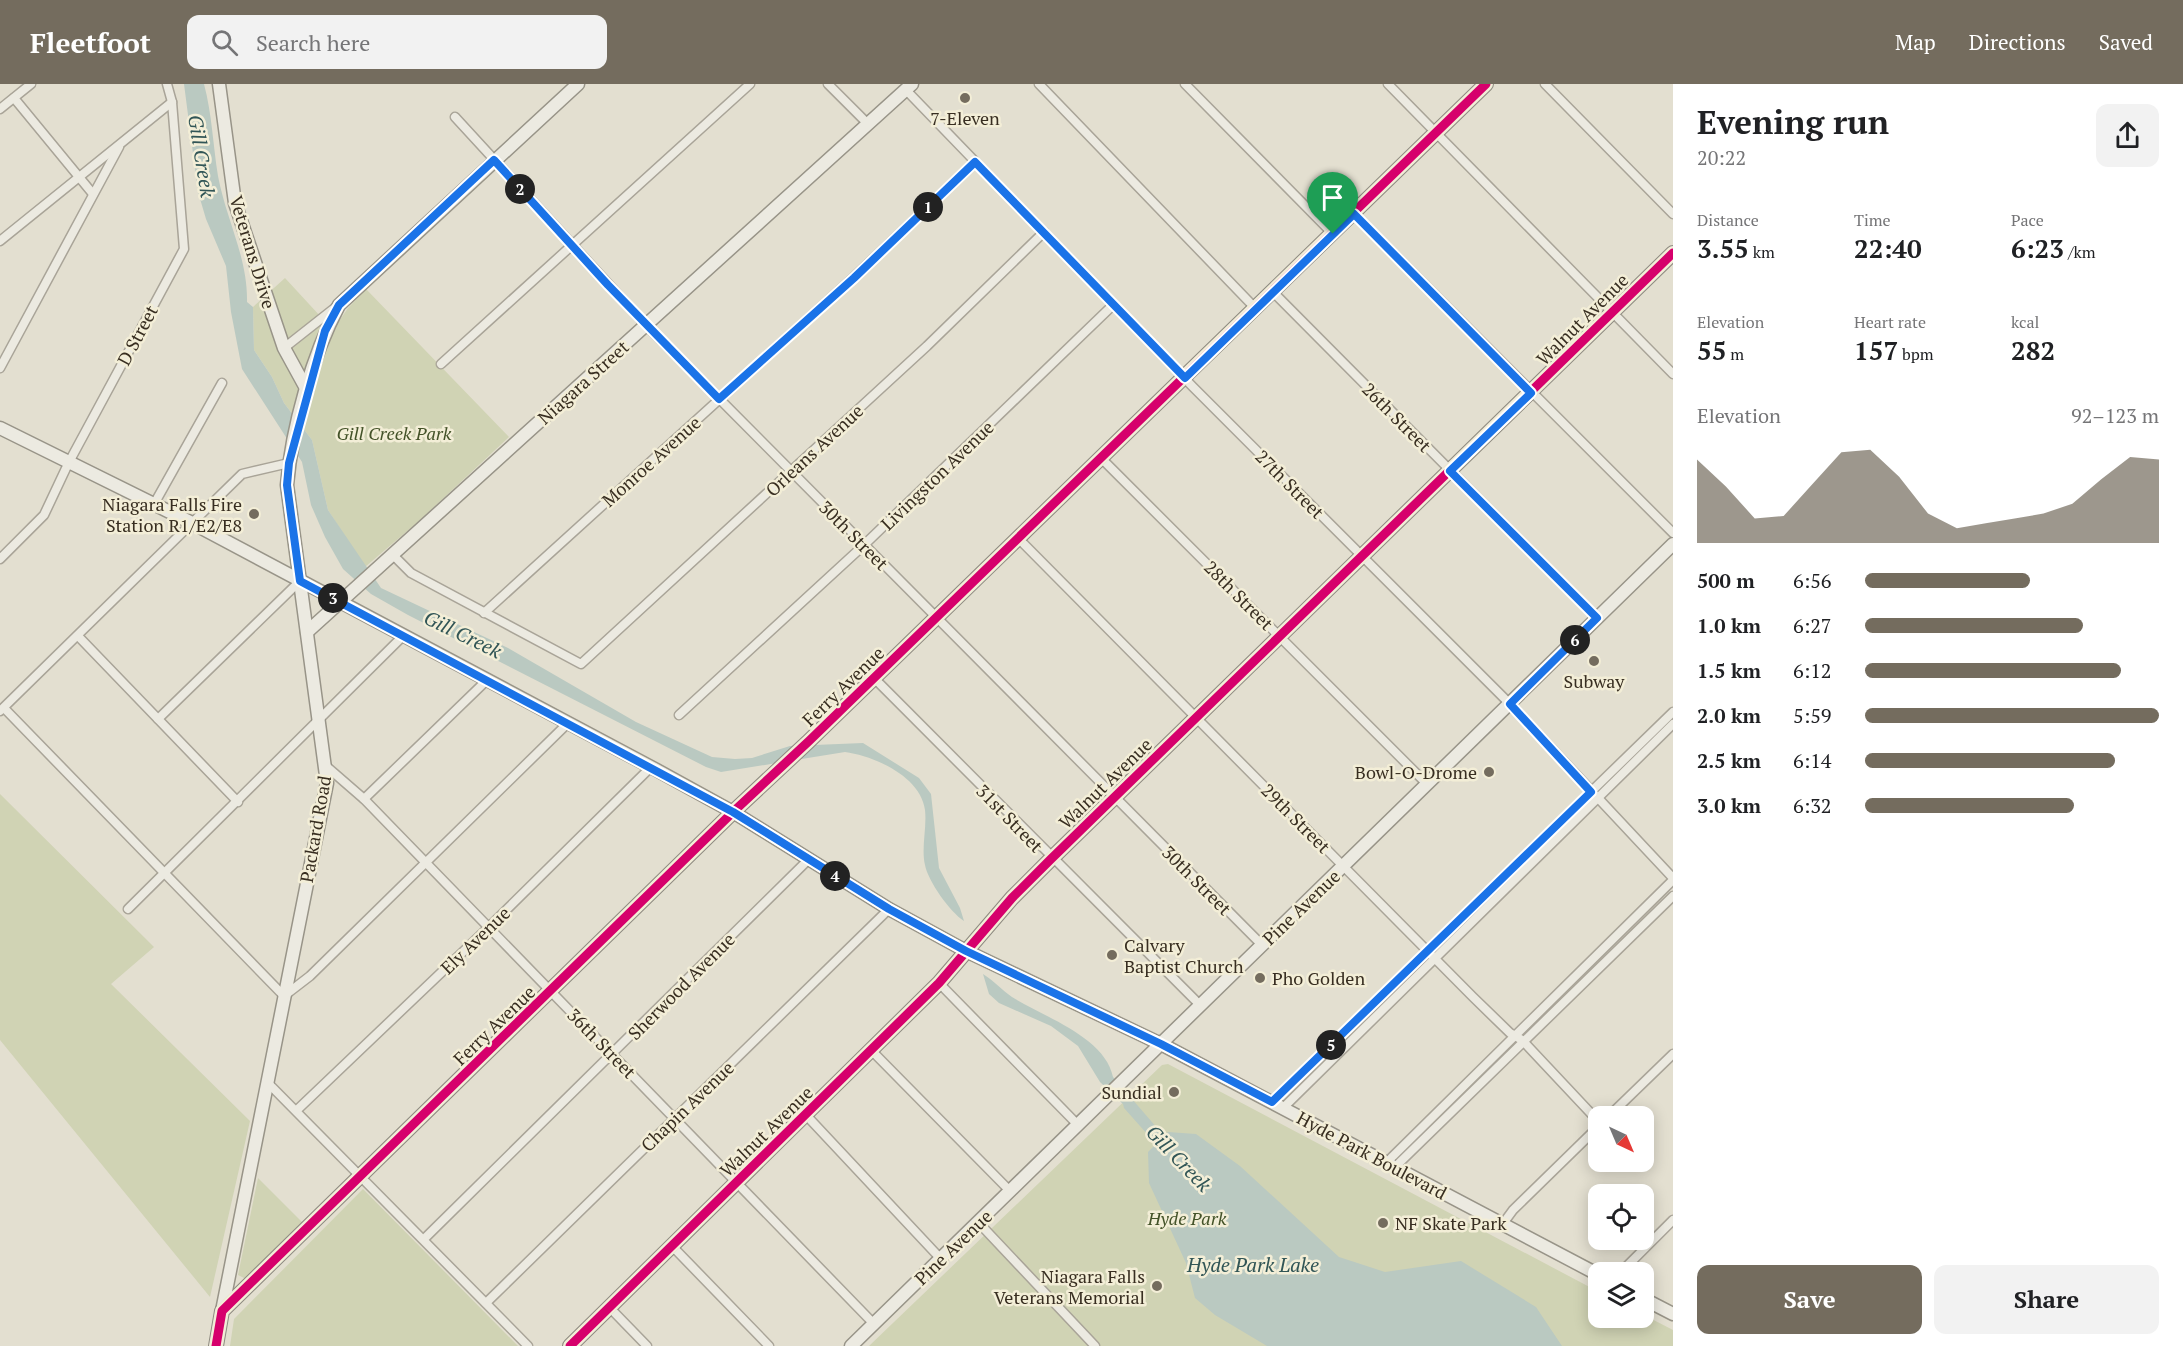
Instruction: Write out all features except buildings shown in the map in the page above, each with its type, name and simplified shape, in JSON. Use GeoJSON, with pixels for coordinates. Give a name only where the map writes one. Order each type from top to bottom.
{"type":"FeatureCollection","features":[{"type":"Feature","properties":{"kind":"main road","name":"Veterans Drive"},"geometry":{"type":"LineString","coordinates":[[219,84],[235,203],[284,348]]}},
{"type":"Feature","properties":{"kind":"main road","name":"Packard Road"},"geometry":{"type":"LineString","coordinates":[[216,1346],[327,783],[287,485],[289,463],[307,390],[325,331],[339,305],[578,84]]}},
{"type":"Feature","properties":{"kind":"main road","name":"Ferry Avenue"},"geometry":{"type":"LineString","coordinates":[[222,1311],[552,992],[733,812],[937,618],[1486,84]]}},
{"type":"Feature","properties":{"kind":"main road","name":"Niagara Street"},"geometry":{"type":"LineString","coordinates":[[307,633],[909,87]]}},
{"type":"Feature","properties":{"kind":"main road","name":"Walnut Avenue"},"geometry":{"type":"LineString","coordinates":[[570,1346],[872,1051],[939,983],[1051,859],[1673,253]]}},
{"type":"Feature","properties":{"kind":"main road"},"geometry":{"type":"LineString","coordinates":[[284,348],[307,390]]}},
{"type":"Feature","properties":{"kind":"main road","name":"Hyde Park Boulevard"},"geometry":{"type":"LineString","coordinates":[[0,428],[340,601],[651,767],[733,812],[889,909],[966,951],[1161,1044],[1588,1269]]}},
{"type":"Feature","properties":{"kind":"main road","name":"Pine Avenue"},"geometry":{"type":"LineString","coordinates":[[851,1346],[1673,544]]}},
{"type":"Feature","properties":{"kind":"main road"},"geometry":{"type":"LineString","coordinates":[[1654,1304],[1673,1314]]}},
{"type":"Feature","properties":{"kind":"street"},"geometry":{"type":"LineString","coordinates":[[0,109],[31,84]]}},
{"type":"Feature","properties":{"kind":"street","name":"D Street"},"geometry":{"type":"LineString","coordinates":[[0,559],[44,515],[68,464],[184,249],[172,102],[167,84]]}},
{"type":"Feature","properties":{"kind":"street"},"geometry":{"type":"LineString","coordinates":[[441,364],[750,84]]}},
{"type":"Feature","properties":{"kind":"street"},"geometry":{"type":"LineString","coordinates":[[828,84],[868,124]]}},
{"type":"Feature","properties":{"kind":"street"},"geometry":{"type":"LineString","coordinates":[[1039,84],[1256,309]]}},
{"type":"Feature","properties":{"kind":"street"},"geometry":{"type":"LineString","coordinates":[[1185,84],[1333,234]]}},
{"type":"Feature","properties":{"kind":"street"},"geometry":{"type":"LineString","coordinates":[[1192,91],[1200,84]]}},
{"type":"Feature","properties":{"kind":"street"},"geometry":{"type":"LineString","coordinates":[[1388,84],[1673,374]]}},
{"type":"Feature","properties":{"kind":"street"},"geometry":{"type":"LineString","coordinates":[[1545,84],[1673,214]]}},
{"type":"Feature","properties":{"kind":"street","name":"27th Street"},"geometry":{"type":"LineString","coordinates":[[909,87],[975,162],[1185,378],[1510,704],[1673,879]]}},
{"type":"Feature","properties":{"kind":"street"},"geometry":{"type":"LineString","coordinates":[[14,98],[93,194]]}},
{"type":"Feature","properties":{"kind":"street"},"geometry":{"type":"LineString","coordinates":[[0,241],[172,102]]}},
{"type":"Feature","properties":{"kind":"street","name":"30th Street"},"geometry":{"type":"LineString","coordinates":[[455,117],[646,325],[1262,945]]}},
{"type":"Feature","properties":{"kind":"street"},"geometry":{"type":"LineString","coordinates":[[0,368],[119,147]]}},
{"type":"Feature","properties":{"kind":"street","name":"Monroe Avenue"},"geometry":{"type":"LineString","coordinates":[[484,613],[854,278],[975,162]]}},
{"type":"Feature","properties":{"kind":"street"},"geometry":{"type":"LineString","coordinates":[[1354,214],[1673,533]]}},
{"type":"Feature","properties":{"kind":"street","name":"Orleans Avenue"},"geometry":{"type":"LineString","coordinates":[[484,613],[581,664],[927,346],[1044,232]]}},
{"type":"Feature","properties":{"kind":"street","name":"26th Street"},"geometry":{"type":"LineString","coordinates":[[1273,292],[1597,618]]}},
{"type":"Feature","properties":{"kind":"street"},"geometry":{"type":"LineString","coordinates":[[284,348],[339,305]]}},
{"type":"Feature","properties":{"kind":"street","name":"Livingston Avenue"},"geometry":{"type":"LineString","coordinates":[[679,715],[864,545],[1113,305]]}},
{"type":"Feature","properties":{"kind":"street"},"geometry":{"type":"LineString","coordinates":[[153,506],[222,383]]}},
{"type":"Feature","properties":{"kind":"street","name":"28th Street"},"geometry":{"type":"LineString","coordinates":[[1101,458],[1427,784]]}},
{"type":"Feature","properties":{"kind":"street"},"geometry":{"type":"LineString","coordinates":[[289,463],[242,474],[2,710],[284,996],[310,976],[567,724]]}},
{"type":"Feature","properties":{"kind":"street","name":"29th Street"},"geometry":{"type":"LineString","coordinates":[[1018,538],[1435,957],[1473,998],[1519,1038],[1588,1112]]}},
{"type":"Feature","properties":{"kind":"street"},"geometry":{"type":"LineString","coordinates":[[393,554],[411,573],[484,613]]}},
{"type":"Feature","properties":{"kind":"street"},"geometry":{"type":"LineString","coordinates":[[158,719],[300,581]]}},
{"type":"Feature","properties":{"kind":"street"},"geometry":{"type":"LineString","coordinates":[[78,636],[238,802]]}},
{"type":"Feature","properties":{"kind":"street"},"geometry":{"type":"LineString","coordinates":[[128,909],[403,636]]}},
{"type":"Feature","properties":{"kind":"street","name":"31st Street"},"geometry":{"type":"LineString","coordinates":[[874,678],[1051,859],[1200,1005]]}},
{"type":"Feature","properties":{"kind":"street"},"geometry":{"type":"LineString","coordinates":[[364,799],[487,680]]}},
{"type":"Feature","properties":{"kind":"street"},"geometry":{"type":"LineString","coordinates":[[1278,1105],[1435,957],[1673,712]]}},
{"type":"Feature","properties":{"kind":"street"},"geometry":{"type":"LineString","coordinates":[[1278,1105],[1428,950],[1673,724]]}},
{"type":"Feature","properties":{"kind":"street","name":"36th Street"},"geometry":{"type":"LineString","coordinates":[[326,766],[364,799],[874,1324]]}},
{"type":"Feature","properties":{"kind":"street","name":"Ely Avenue"},"geometry":{"type":"LineString","coordinates":[[297,1110],[489,927],[651,767]]}},
{"type":"Feature","properties":{"kind":"street","name":"Sherwood Avenue"},"geometry":{"type":"LineString","coordinates":[[424,1239],[808,860]]}},
{"type":"Feature","properties":{"kind":"street"},"geometry":{"type":"LineString","coordinates":[[1391,1165],[1519,1038],[1673,879]]}},
{"type":"Feature","properties":{"kind":"street"},"geometry":{"type":"LineString","coordinates":[[1519,1038],[1673,896]]}},
{"type":"Feature","properties":{"kind":"street","name":"Chapin Avenue"},"geometry":{"type":"LineString","coordinates":[[486,1302],[889,909]]}},
{"type":"Feature","properties":{"kind":"street"},"geometry":{"type":"LineString","coordinates":[[939,983],[1078,1125]]}},
{"type":"Feature","properties":{"kind":"street"},"geometry":{"type":"LineString","coordinates":[[872,1051],[1010,1191]]}},
{"type":"Feature","properties":{"kind":"street"},"geometry":{"type":"LineString","coordinates":[[1619,1106],[1673,1054]]}},
{"type":"Feature","properties":{"kind":"street"},"geometry":{"type":"LineString","coordinates":[[267,1082],[528,1346]]}},
{"type":"Feature","properties":{"kind":"street"},"geometry":{"type":"LineString","coordinates":[[806,1115],[940,1258]]}},
{"type":"Feature","properties":{"kind":"street"},"geometry":{"type":"LineString","coordinates":[[1502,1225],[1513,1210],[1588,1135]]}},
{"type":"Feature","properties":{"kind":"street"},"geometry":{"type":"LineString","coordinates":[[1630,1262],[1673,1220]]}},
{"type":"Feature","properties":{"kind":"street"},"geometry":{"type":"LineString","coordinates":[[978,1222],[1095,1346]]}},
{"type":"Feature","properties":{"kind":"street"},"geometry":{"type":"LineString","coordinates":[[673,1246],[769,1346]]}},
{"type":"Feature","properties":{"kind":"street"},"geometry":{"type":"LineString","coordinates":[[610,1308],[647,1346]]}},
{"type":"Feature","properties":{"kind":"green space","name":"Gill Creek Park"},"geometry":{"type":"Polygon","coordinates":[[[285,278],[333,330],[348,308],[366,289],[509,437],[419,521],[365,567],[328,510],[312,440],[284,403],[272,377],[254,350],[253,307],[285,278]]]}},
{"type":"Feature","properties":{"kind":"green space"},"geometry":{"type":"Polygon","coordinates":[[[0,794],[154,947],[111,984],[250,1121],[210,1297],[0,1040],[0,794]]]}},
{"type":"Feature","properties":{"kind":"green space","name":"Hyde Park"},"geometry":{"type":"Polygon","coordinates":[[[1168,1064],[1588,1286],[1588,1328],[1654,1328],[1654,1320],[1673,1330],[1673,1346],[869,1346],[1162,1065],[1168,1064]]]}},
{"type":"Feature","properties":{"kind":"green space"},"geometry":{"type":"Polygon","coordinates":[[[258,1178],[304,1224],[246,1279],[238,1275],[258,1178]]]}},
{"type":"Feature","properties":{"kind":"green space"},"geometry":{"type":"Polygon","coordinates":[[[363,1189],[518,1346],[230,1346],[234,1319],[363,1189]]]}},
{"type":"Feature","properties":{"kind":"water","name":"Gill Creek"},"geometry":{"type":"Polygon","coordinates":[[[184,84],[204,84],[207,95],[218,176],[244,270],[247,302],[253,307],[254,350],[272,377],[284,403],[312,440],[328,510],[381,588],[508,648],[636,722],[712,757],[752,758],[790,746],[863,743],[919,778],[931,794],[939,868],[960,908],[964,921],[946,904],[930,879],[924,858],[925,810],[922,798],[906,778],[895,770],[870,758],[845,752],[721,772],[706,767],[408,615],[371,594],[343,569],[311,505],[302,462],[242,369],[231,312],[226,266],[206,219],[198,192],[184,84]]]}},
{"type":"Feature","properties":{"kind":"water","name":"Hyde Park Lake"},"geometry":{"type":"Polygon","coordinates":[[[983,974],[1012,997],[1086,1039],[1108,1063],[1113,1077],[1164,1136],[1168,1132],[1196,1134],[1240,1166],[1339,1257],[1385,1272],[1461,1261],[1536,1307],[1562,1346],[1267,1346],[1215,1315],[1195,1298],[1186,1263],[1149,1183],[1148,1152],[1156,1144],[1123,1104],[1100,1082],[1078,1046],[1051,1026],[999,1003],[989,994],[983,974]]]}},
{"type":"Feature","properties":{"kind":"cycle path"},"geometry":{"type":"LineString","coordinates":[[216,1346],[222,1311],[733,812],[1486,84]]}},
{"type":"Feature","properties":{"kind":"cycle path"},"geometry":{"type":"LineString","coordinates":[[570,1346],[939,983],[1012,898],[1051,859],[1673,253]]}},
{"type":"Feature","properties":{"kind":"place","name":"7-Eleven"},"geometry":{"type":"Point","coordinates":[965,98]}},
{"type":"Feature","properties":{"kind":"place","name":"Niagara Falls Fire Station R1/E2/E8"},"geometry":{"type":"Point","coordinates":[254,514]}},
{"type":"Feature","properties":{"kind":"place","name":"Subway"},"geometry":{"type":"Point","coordinates":[1594,661]}},
{"type":"Feature","properties":{"kind":"place","name":"Bowl-O-Drome"},"geometry":{"type":"Point","coordinates":[1489,772]}},
{"type":"Feature","properties":{"kind":"place","name":"Calvary Baptist Church"},"geometry":{"type":"Point","coordinates":[1112,955]}},
{"type":"Feature","properties":{"kind":"place","name":"Pho Golden"},"geometry":{"type":"Point","coordinates":[1260,978]}},
{"type":"Feature","properties":{"kind":"place","name":"Sundial"},"geometry":{"type":"Point","coordinates":[1174,1092]}},
{"type":"Feature","properties":{"kind":"place","name":"NF Skate Park"},"geometry":{"type":"Point","coordinates":[1383,1223]}},
{"type":"Feature","properties":{"kind":"place","name":"Niagara Falls Veterans Memorial"},"geometry":{"type":"Point","coordinates":[1157,1286]}},
{"type":"Feature","properties":{"kind":"route"},"geometry":{"type":"LineString","coordinates":[[494,160],[608,285],[719,399],[854,278],[975,162],[1185,378],[1333,234],[1354,214],[1531,393],[1450,471],[1597,618],[1510,704],[1591,792],[1272,1102],[1161,1044],[966,951],[889,909],[733,812],[300,581],[287,485],[289,463],[299,419],[325,331],[339,305],[494,160]]}}]}
